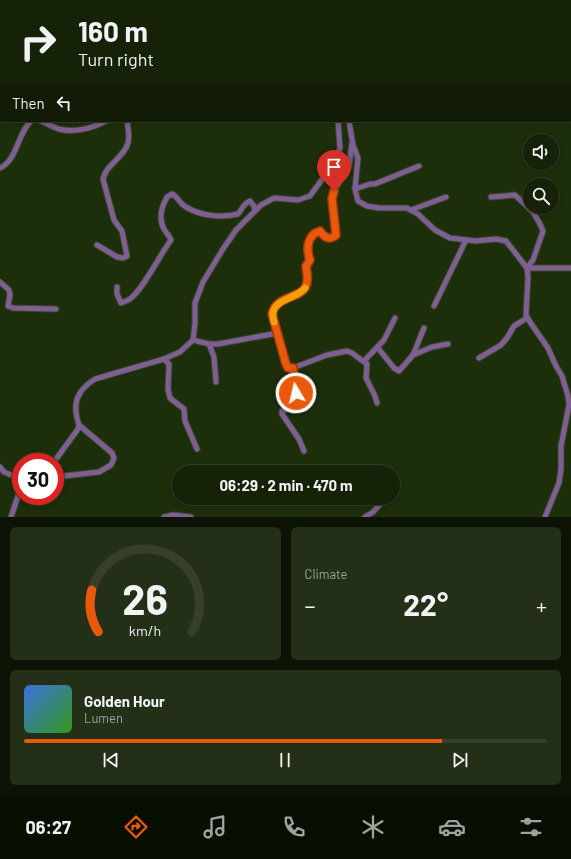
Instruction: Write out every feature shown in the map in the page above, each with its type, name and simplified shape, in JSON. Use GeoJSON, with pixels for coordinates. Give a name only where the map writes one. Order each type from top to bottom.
{"type":"FeatureCollection","features":[{"type":"Feature","properties":{"kind":"street"},"geometry":{"type":"LineString","coordinates":[[0,168],[3,167],[15,152],[26,125],[30,122]]}},
{"type":"Feature","properties":{"kind":"street"},"geometry":{"type":"LineString","coordinates":[[43,122],[59,129],[78,129],[95,127],[104,122]]}},
{"type":"Feature","properties":{"kind":"street"},"geometry":{"type":"LineString","coordinates":[[97,245],[117,257],[123,258],[127,256],[122,231],[114,220],[103,179],[104,173],[121,155],[128,143],[129,135],[127,122]]}},
{"type":"Feature","properties":{"kind":"street"},"geometry":{"type":"LineString","coordinates":[[64,476],[99,472],[111,465],[114,458],[112,453],[79,425],[75,404],[78,396],[88,383],[95,379],[164,359],[180,352],[193,340],[195,302],[203,282],[236,230],[261,205],[274,198],[298,200],[310,196],[336,160],[340,148],[338,122]]}},
{"type":"Feature","properties":{"kind":"street"},"geometry":{"type":"LineString","coordinates":[[349,122],[352,142],[358,158],[355,189],[358,201],[367,206],[379,208],[407,208],[418,214],[434,230],[450,238],[476,241],[496,239],[506,241],[527,268],[526,315],[548,348],[562,376],[569,405],[561,446],[561,469],[558,483],[545,517]]}},
{"type":"Feature","properties":{"kind":"street"},"geometry":{"type":"LineString","coordinates":[[352,142],[349,167],[334,191],[332,199],[336,235],[329,239],[320,231],[317,232],[310,240],[307,247],[310,260],[306,266],[306,287],[303,291],[287,298],[275,307],[272,314],[288,368],[293,368],[327,355],[347,351],[367,364],[366,378],[377,403]]}},
{"type":"Feature","properties":{"kind":"street"},"geometry":{"type":"LineString","coordinates":[[355,189],[370,184],[375,184],[419,166]]}},
{"type":"Feature","properties":{"kind":"street"},"geometry":{"type":"LineString","coordinates":[[117,287],[117,294],[121,303],[128,301],[136,294],[171,240],[170,235],[164,230],[161,212],[167,197],[172,194],[176,196],[185,207],[209,215],[226,217],[238,214],[244,204],[250,201],[254,206],[255,211]]}},
{"type":"Feature","properties":{"kind":"street"},"geometry":{"type":"LineString","coordinates":[[491,197],[515,195],[523,201]]}},
{"type":"Feature","properties":{"kind":"street"},"geometry":{"type":"LineString","coordinates":[[411,210],[446,197]]}},
{"type":"Feature","properties":{"kind":"street"},"geometry":{"type":"LineString","coordinates":[[527,268],[533,260],[543,231],[537,214]]}},
{"type":"Feature","properties":{"kind":"street"},"geometry":{"type":"LineString","coordinates":[[434,306],[466,240]]}},
{"type":"Feature","properties":{"kind":"street"},"geometry":{"type":"LineString","coordinates":[[527,268],[571,268]]}},
{"type":"Feature","properties":{"kind":"street"},"geometry":{"type":"LineString","coordinates":[[0,282],[9,290],[10,295],[8,306],[13,308],[56,309]]}},
{"type":"Feature","properties":{"kind":"street"},"geometry":{"type":"LineString","coordinates":[[364,361],[384,340],[395,318]]}},
{"type":"Feature","properties":{"kind":"street"},"geometry":{"type":"LineString","coordinates":[[479,358],[501,345],[514,326],[527,318]]}},
{"type":"Feature","properties":{"kind":"street"},"geometry":{"type":"LineString","coordinates":[[378,348],[398,371],[402,369],[413,355],[424,328]]}},
{"type":"Feature","properties":{"kind":"street"},"geometry":{"type":"LineString","coordinates":[[193,340],[209,344],[218,344],[278,333]]}},
{"type":"Feature","properties":{"kind":"street"},"geometry":{"type":"LineString","coordinates":[[209,344],[214,356],[216,382]]}},
{"type":"Feature","properties":{"kind":"street"},"geometry":{"type":"LineString","coordinates":[[413,355],[432,347],[448,344]]}},
{"type":"Feature","properties":{"kind":"street"},"geometry":{"type":"LineString","coordinates":[[164,359],[169,364],[168,388],[170,398],[184,410],[185,422],[197,449]]}},
{"type":"Feature","properties":{"kind":"street"},"geometry":{"type":"LineString","coordinates":[[293,368],[298,405],[282,411],[282,414],[299,439],[304,451]]}},
{"type":"Feature","properties":{"kind":"street"},"geometry":{"type":"LineString","coordinates":[[61,453],[79,425]]}},
{"type":"Feature","properties":{"kind":"street"},"geometry":{"type":"LineString","coordinates":[[0,467],[4,472],[12,475]]}},
{"type":"Feature","properties":{"kind":"street"},"geometry":{"type":"LineString","coordinates":[[11,517],[15,505]]}},
{"type":"Feature","properties":{"kind":"street"},"geometry":{"type":"LineString","coordinates":[[365,517],[380,505]]}},
{"type":"Feature","properties":{"kind":"street"},"geometry":{"type":"LineString","coordinates":[[164,517],[173,515],[191,517]]}},
{"type":"Feature","properties":{"kind":"slow traffic"},"geometry":{"type":"LineString","coordinates":[[274,322],[272,314],[275,307],[287,298],[303,291],[305,288]]}},
{"type":"Feature","properties":{"kind":"route"},"geometry":{"type":"LineString","coordinates":[[296,393],[293,368],[288,368],[286,364],[272,314],[275,307],[287,298],[303,291],[306,287],[306,266],[310,260],[307,247],[310,240],[317,232],[320,231],[329,239],[336,235],[334,228],[332,199],[334,191]]}}]}
